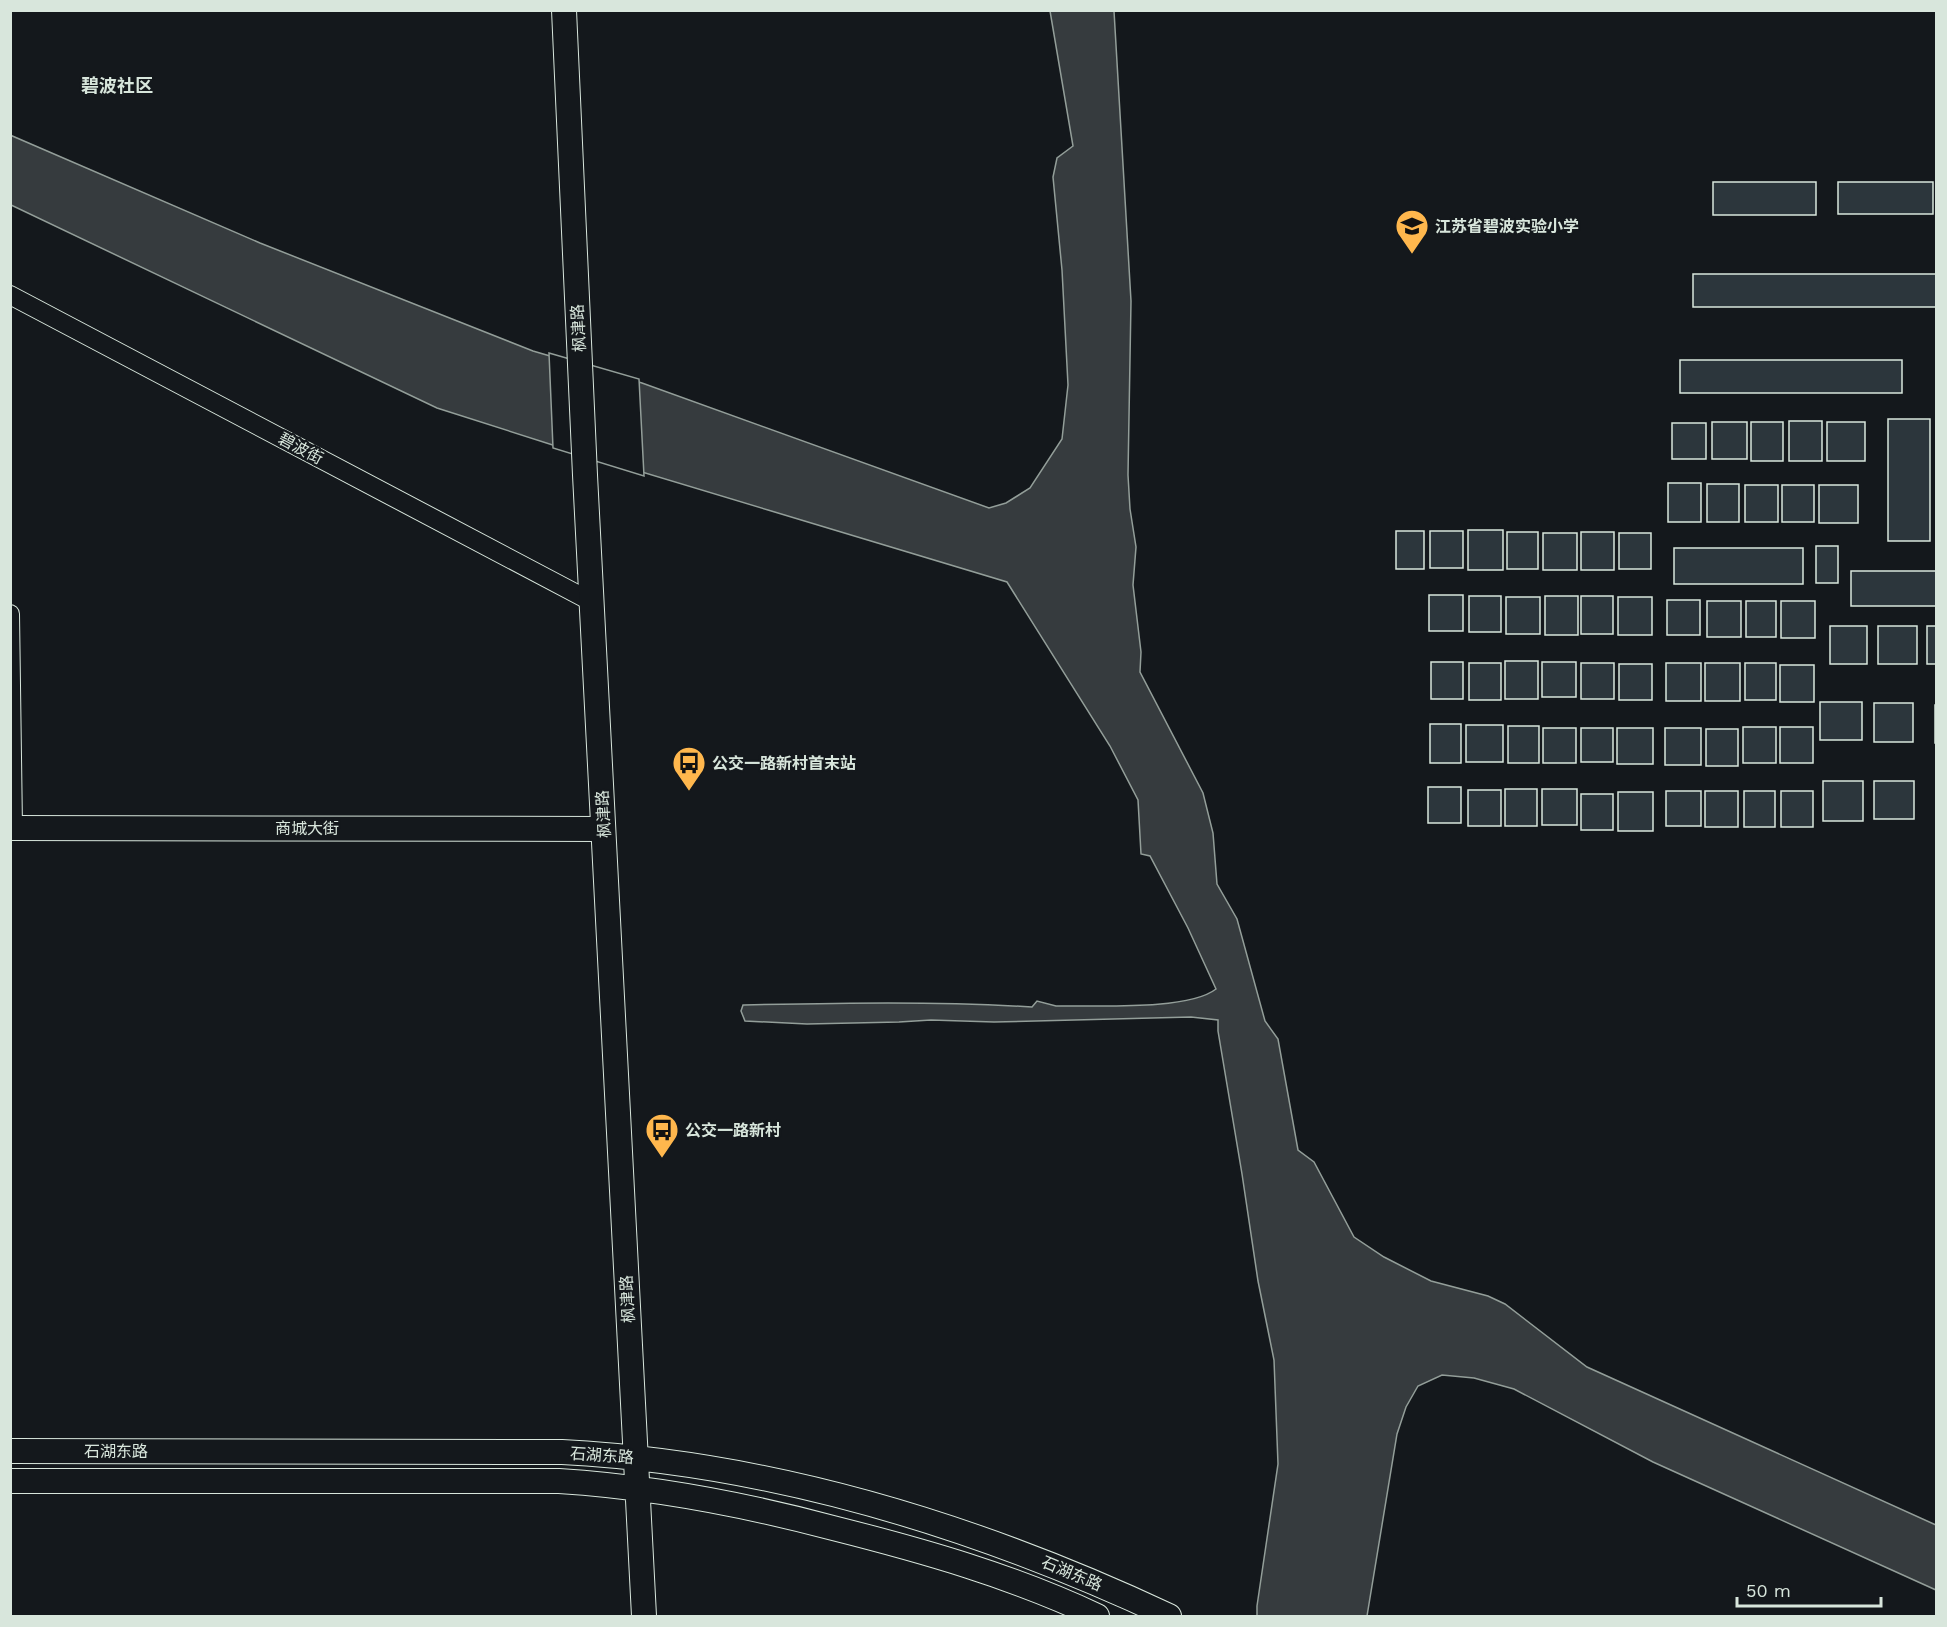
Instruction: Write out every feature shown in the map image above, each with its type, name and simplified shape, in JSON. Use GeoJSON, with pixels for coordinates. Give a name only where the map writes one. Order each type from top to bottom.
{"type":"FeatureCollection","features":[{"type":"Feature","properties":{"kind":"main road","name":"枫津路"},"geometry":{"type":"LineString","coordinates":[[564,10],[585,475],[644,1617]]}},
{"type":"Feature","properties":{"kind":"main road","name":"商城大街"},"geometry":{"type":"LineString","coordinates":[[12,828],[603,829]]}},
{"type":"Feature","properties":{"kind":"main road","name":"石湖东路"},"geometry":{"type":"LineString","coordinates":[[10,1451],[562,1452],[635,1457],[806,1489],[939,1524],[1054,1565],[1168,1617]]}},
{"type":"Feature","properties":{"kind":"main road","name":"石湖东路"},"geometry":{"type":"LineString","coordinates":[[10,1481],[559,1481],[637,1488],[748,1506],[906,1546],[1007,1579],[1097,1617]]}},
{"type":"Feature","properties":{"kind":"street","name":"碧波街"},"geometry":{"type":"LineString","coordinates":[[10,295],[592,602]]}},
{"type":"Feature","properties":{"kind":"street"},"geometry":{"type":"LineString","coordinates":[[10,614],[12,828]]}},
{"type":"Feature","properties":{"kind":"shaded area"},"geometry":{"type":"Polygon","coordinates":[[[1050,11],[1114,11],[1131,301],[1128,475],[1136,547],[1133,585],[1141,652],[1140,672],[1203,793],[1213,833],[1217,884],[1237,919],[1265,1021],[1278,1039],[1298,1150],[1314,1162],[1354,1237],[1384,1257],[1431,1281],[1488,1296],[1505,1304],[1587,1367],[1936,1525],[1936,1590],[1653,1462],[1514,1389],[1474,1378],[1442,1375],[1418,1386],[1406,1407],[1397,1434],[1367,1616],[1257,1616],[1278,1464],[1274,1360],[1258,1281],[1218,1020],[1191,1017],[807,1024],[745,1021],[741,1011],[743,1005],[924,1003],[1032,1007],[1037,1001],[1056,1006],[1163,1004],[1203,996],[1216,989],[1188,928],[1150,856],[1141,854],[1138,800],[1110,746],[1007,582],[437,408],[11,205],[10,135],[260,243],[533,351],[642,383],[989,508],[1006,503],[1030,488],[1062,439],[1068,385],[1062,270],[1053,177],[1057,158],[1073,146],[1050,11]]]}},
{"type":"Feature","properties":{"kind":"pier"},"geometry":{"type":"Polygon","coordinates":[[[549,353],[639,379],[644,476],[553,448],[549,353]]]}},
{"type":"Feature","properties":{"kind":"building"},"geometry":{"type":"Polygon","coordinates":[[[1713,182],[1816,182],[1816,215],[1713,215],[1713,182]]]}},
{"type":"Feature","properties":{"kind":"building"},"geometry":{"type":"Polygon","coordinates":[[[1838,182],[1933,182],[1933,214],[1838,214],[1838,182]]]}},
{"type":"Feature","properties":{"kind":"building"},"geometry":{"type":"Polygon","coordinates":[[[1693,274],[1936,274],[1936,307],[1693,307],[1693,274]]]}},
{"type":"Feature","properties":{"kind":"building"},"geometry":{"type":"Polygon","coordinates":[[[1680,360],[1902,360],[1902,393],[1680,393],[1680,360]]]}},
{"type":"Feature","properties":{"kind":"building"},"geometry":{"type":"Polygon","coordinates":[[[1888,419],[1930,419],[1930,541],[1888,541],[1888,419]]]}},
{"type":"Feature","properties":{"kind":"building"},"geometry":{"type":"Polygon","coordinates":[[[1789,421],[1822,421],[1822,461],[1789,461],[1789,421]]]}},
{"type":"Feature","properties":{"kind":"building"},"geometry":{"type":"Polygon","coordinates":[[[1712,422],[1747,422],[1747,459],[1712,459],[1712,422]]]}},
{"type":"Feature","properties":{"kind":"building"},"geometry":{"type":"Polygon","coordinates":[[[1751,422],[1783,422],[1783,461],[1751,461],[1751,422]]]}},
{"type":"Feature","properties":{"kind":"building"},"geometry":{"type":"Polygon","coordinates":[[[1827,422],[1865,422],[1865,461],[1827,461],[1827,422]]]}},
{"type":"Feature","properties":{"kind":"building"},"geometry":{"type":"Polygon","coordinates":[[[1672,423],[1706,423],[1706,459],[1672,459],[1672,423]]]}},
{"type":"Feature","properties":{"kind":"building"},"geometry":{"type":"Polygon","coordinates":[[[1668,483],[1701,483],[1701,522],[1668,522],[1668,483]]]}},
{"type":"Feature","properties":{"kind":"building"},"geometry":{"type":"Polygon","coordinates":[[[1707,484],[1739,484],[1739,522],[1707,522],[1707,484]]]}},
{"type":"Feature","properties":{"kind":"building"},"geometry":{"type":"Polygon","coordinates":[[[1745,485],[1778,485],[1778,522],[1745,522],[1745,485]]]}},
{"type":"Feature","properties":{"kind":"building"},"geometry":{"type":"Polygon","coordinates":[[[1782,485],[1814,485],[1814,522],[1782,522],[1782,485]]]}},
{"type":"Feature","properties":{"kind":"building"},"geometry":{"type":"Polygon","coordinates":[[[1819,485],[1858,485],[1858,523],[1819,523],[1819,485]]]}},
{"type":"Feature","properties":{"kind":"building"},"geometry":{"type":"Polygon","coordinates":[[[1468,530],[1503,530],[1503,570],[1468,570],[1468,530]]]}},
{"type":"Feature","properties":{"kind":"building"},"geometry":{"type":"Polygon","coordinates":[[[1396,531],[1424,531],[1424,569],[1396,569],[1396,531]]]}},
{"type":"Feature","properties":{"kind":"building"},"geometry":{"type":"Polygon","coordinates":[[[1430,531],[1463,531],[1463,568],[1430,568],[1430,531]]]}},
{"type":"Feature","properties":{"kind":"building"},"geometry":{"type":"Polygon","coordinates":[[[1507,532],[1538,532],[1538,569],[1507,569],[1507,532]]]}},
{"type":"Feature","properties":{"kind":"building"},"geometry":{"type":"Polygon","coordinates":[[[1581,532],[1614,532],[1614,570],[1581,570],[1581,532]]]}},
{"type":"Feature","properties":{"kind":"building"},"geometry":{"type":"Polygon","coordinates":[[[1543,533],[1577,533],[1577,570],[1543,570],[1543,533]]]}},
{"type":"Feature","properties":{"kind":"building"},"geometry":{"type":"Polygon","coordinates":[[[1619,533],[1651,533],[1651,569],[1619,569],[1619,533]]]}},
{"type":"Feature","properties":{"kind":"building"},"geometry":{"type":"Polygon","coordinates":[[[1816,546],[1838,546],[1838,583],[1816,583],[1816,546]]]}},
{"type":"Feature","properties":{"kind":"building"},"geometry":{"type":"Polygon","coordinates":[[[1674,548],[1803,548],[1803,584],[1674,584],[1674,548]]]}},
{"type":"Feature","properties":{"kind":"building"},"geometry":{"type":"Polygon","coordinates":[[[1851,571],[1936,571],[1936,606],[1851,606],[1851,571]]]}},
{"type":"Feature","properties":{"kind":"building"},"geometry":{"type":"Polygon","coordinates":[[[1429,595],[1463,595],[1463,631],[1429,631],[1429,595]]]}},
{"type":"Feature","properties":{"kind":"building"},"geometry":{"type":"Polygon","coordinates":[[[1469,596],[1501,596],[1501,632],[1469,632],[1469,596]]]}},
{"type":"Feature","properties":{"kind":"building"},"geometry":{"type":"Polygon","coordinates":[[[1545,596],[1578,596],[1578,635],[1545,635],[1545,596]]]}},
{"type":"Feature","properties":{"kind":"building"},"geometry":{"type":"Polygon","coordinates":[[[1581,596],[1613,596],[1613,634],[1581,634],[1581,596]]]}},
{"type":"Feature","properties":{"kind":"building"},"geometry":{"type":"Polygon","coordinates":[[[1506,597],[1540,597],[1540,634],[1506,634],[1506,597]]]}},
{"type":"Feature","properties":{"kind":"building"},"geometry":{"type":"Polygon","coordinates":[[[1618,597],[1652,597],[1652,635],[1618,635],[1618,597]]]}},
{"type":"Feature","properties":{"kind":"building"},"geometry":{"type":"Polygon","coordinates":[[[1667,600],[1700,600],[1700,635],[1667,635],[1667,600]]]}},
{"type":"Feature","properties":{"kind":"building"},"geometry":{"type":"Polygon","coordinates":[[[1707,601],[1741,601],[1741,637],[1707,637],[1707,601]]]}},
{"type":"Feature","properties":{"kind":"building"},"geometry":{"type":"Polygon","coordinates":[[[1746,601],[1776,601],[1776,637],[1746,637],[1746,601]]]}},
{"type":"Feature","properties":{"kind":"building"},"geometry":{"type":"Polygon","coordinates":[[[1781,601],[1815,601],[1815,638],[1781,638],[1781,601]]]}},
{"type":"Feature","properties":{"kind":"building"},"geometry":{"type":"Polygon","coordinates":[[[1830,626],[1867,626],[1867,664],[1830,664],[1830,626]]]}},
{"type":"Feature","properties":{"kind":"building"},"geometry":{"type":"Polygon","coordinates":[[[1878,626],[1917,626],[1917,664],[1878,664],[1878,626]]]}},
{"type":"Feature","properties":{"kind":"building"},"geometry":{"type":"Polygon","coordinates":[[[1927,626],[1936,626],[1936,664],[1927,664],[1927,626]]]}},
{"type":"Feature","properties":{"kind":"building"},"geometry":{"type":"Polygon","coordinates":[[[1505,661],[1538,661],[1538,699],[1505,699],[1505,661]]]}},
{"type":"Feature","properties":{"kind":"building"},"geometry":{"type":"Polygon","coordinates":[[[1431,662],[1463,662],[1463,699],[1431,699],[1431,662]]]}},
{"type":"Feature","properties":{"kind":"building"},"geometry":{"type":"Polygon","coordinates":[[[1542,662],[1576,662],[1576,697],[1542,697],[1542,662]]]}},
{"type":"Feature","properties":{"kind":"building"},"geometry":{"type":"Polygon","coordinates":[[[1469,663],[1501,663],[1501,700],[1469,700],[1469,663]]]}},
{"type":"Feature","properties":{"kind":"building"},"geometry":{"type":"Polygon","coordinates":[[[1581,663],[1614,663],[1614,699],[1581,699],[1581,663]]]}},
{"type":"Feature","properties":{"kind":"building"},"geometry":{"type":"Polygon","coordinates":[[[1666,663],[1701,663],[1701,701],[1666,701],[1666,663]]]}},
{"type":"Feature","properties":{"kind":"building"},"geometry":{"type":"Polygon","coordinates":[[[1705,663],[1740,663],[1740,701],[1705,701],[1705,663]]]}},
{"type":"Feature","properties":{"kind":"building"},"geometry":{"type":"Polygon","coordinates":[[[1745,663],[1776,663],[1776,700],[1745,700],[1745,663]]]}},
{"type":"Feature","properties":{"kind":"building"},"geometry":{"type":"Polygon","coordinates":[[[1619,664],[1652,664],[1652,700],[1619,700],[1619,664]]]}},
{"type":"Feature","properties":{"kind":"building"},"geometry":{"type":"Polygon","coordinates":[[[1780,665],[1814,665],[1814,702],[1780,702],[1780,665]]]}},
{"type":"Feature","properties":{"kind":"building"},"geometry":{"type":"Polygon","coordinates":[[[1820,702],[1862,702],[1862,740],[1820,740],[1820,702]]]}},
{"type":"Feature","properties":{"kind":"building"},"geometry":{"type":"Polygon","coordinates":[[[1874,703],[1913,703],[1913,742],[1874,742],[1874,703]]]}},
{"type":"Feature","properties":{"kind":"building"},"geometry":{"type":"Polygon","coordinates":[[[1936,705],[1936,743],[1935,743],[1936,705]]]}},
{"type":"Feature","properties":{"kind":"building"},"geometry":{"type":"Polygon","coordinates":[[[1430,724],[1461,724],[1461,763],[1430,763],[1430,724]]]}},
{"type":"Feature","properties":{"kind":"building"},"geometry":{"type":"Polygon","coordinates":[[[1466,725],[1503,725],[1503,762],[1466,762],[1466,725]]]}},
{"type":"Feature","properties":{"kind":"building"},"geometry":{"type":"Polygon","coordinates":[[[1508,726],[1539,726],[1539,763],[1508,763],[1508,726]]]}},
{"type":"Feature","properties":{"kind":"building"},"geometry":{"type":"Polygon","coordinates":[[[1743,727],[1776,727],[1776,763],[1743,763],[1743,727]]]}},
{"type":"Feature","properties":{"kind":"building"},"geometry":{"type":"Polygon","coordinates":[[[1780,727],[1813,727],[1813,763],[1780,763],[1780,727]]]}},
{"type":"Feature","properties":{"kind":"building"},"geometry":{"type":"Polygon","coordinates":[[[1543,728],[1576,728],[1576,763],[1543,763],[1543,728]]]}},
{"type":"Feature","properties":{"kind":"building"},"geometry":{"type":"Polygon","coordinates":[[[1581,728],[1613,728],[1613,762],[1581,762],[1581,728]]]}},
{"type":"Feature","properties":{"kind":"building"},"geometry":{"type":"Polygon","coordinates":[[[1617,728],[1653,728],[1653,764],[1617,764],[1617,728]]]}},
{"type":"Feature","properties":{"kind":"building"},"geometry":{"type":"Polygon","coordinates":[[[1665,728],[1701,728],[1701,765],[1665,765],[1665,728]]]}},
{"type":"Feature","properties":{"kind":"building"},"geometry":{"type":"Polygon","coordinates":[[[1706,729],[1738,729],[1738,766],[1706,766],[1706,729]]]}},
{"type":"Feature","properties":{"kind":"building"},"geometry":{"type":"Polygon","coordinates":[[[1823,781],[1863,781],[1863,821],[1823,821],[1823,781]]]}},
{"type":"Feature","properties":{"kind":"building"},"geometry":{"type":"Polygon","coordinates":[[[1874,781],[1914,781],[1914,819],[1874,819],[1874,781]]]}},
{"type":"Feature","properties":{"kind":"building"},"geometry":{"type":"Polygon","coordinates":[[[1428,787],[1461,787],[1461,823],[1428,823],[1428,787]]]}},
{"type":"Feature","properties":{"kind":"building"},"geometry":{"type":"Polygon","coordinates":[[[1505,789],[1537,789],[1537,826],[1505,826],[1505,789]]]}},
{"type":"Feature","properties":{"kind":"building"},"geometry":{"type":"Polygon","coordinates":[[[1542,789],[1577,789],[1577,825],[1542,825],[1542,789]]]}},
{"type":"Feature","properties":{"kind":"building"},"geometry":{"type":"Polygon","coordinates":[[[1468,790],[1501,790],[1501,826],[1468,826],[1468,790]]]}},
{"type":"Feature","properties":{"kind":"building"},"geometry":{"type":"Polygon","coordinates":[[[1666,791],[1701,791],[1701,826],[1666,826],[1666,791]]]}},
{"type":"Feature","properties":{"kind":"building"},"geometry":{"type":"Polygon","coordinates":[[[1705,791],[1738,791],[1738,827],[1705,827],[1705,791]]]}},
{"type":"Feature","properties":{"kind":"building"},"geometry":{"type":"Polygon","coordinates":[[[1744,791],[1775,791],[1775,827],[1744,827],[1744,791]]]}},
{"type":"Feature","properties":{"kind":"building"},"geometry":{"type":"Polygon","coordinates":[[[1781,791],[1813,791],[1813,827],[1781,827],[1781,791]]]}},
{"type":"Feature","properties":{"kind":"building"},"geometry":{"type":"Polygon","coordinates":[[[1618,792],[1653,792],[1653,831],[1618,831],[1618,792]]]}},
{"type":"Feature","properties":{"kind":"building"},"geometry":{"type":"Polygon","coordinates":[[[1581,794],[1613,794],[1613,830],[1581,830],[1581,794]]]}},
{"type":"Feature","properties":{"kind":"place","name":"江苏省碧波实验小学"},"geometry":{"type":"Point","coordinates":[1412,255]}},
{"type":"Feature","properties":{"kind":"place","name":"公交一路新村首末站"},"geometry":{"type":"Point","coordinates":[689,792]}},
{"type":"Feature","properties":{"kind":"place","name":"公交一路新村"},"geometry":{"type":"Point","coordinates":[662,1159]}},
{"type":"Feature","properties":{"kind":"district","name":"碧波社区"},"geometry":{"type":"Point","coordinates":[117,86]}}]}
